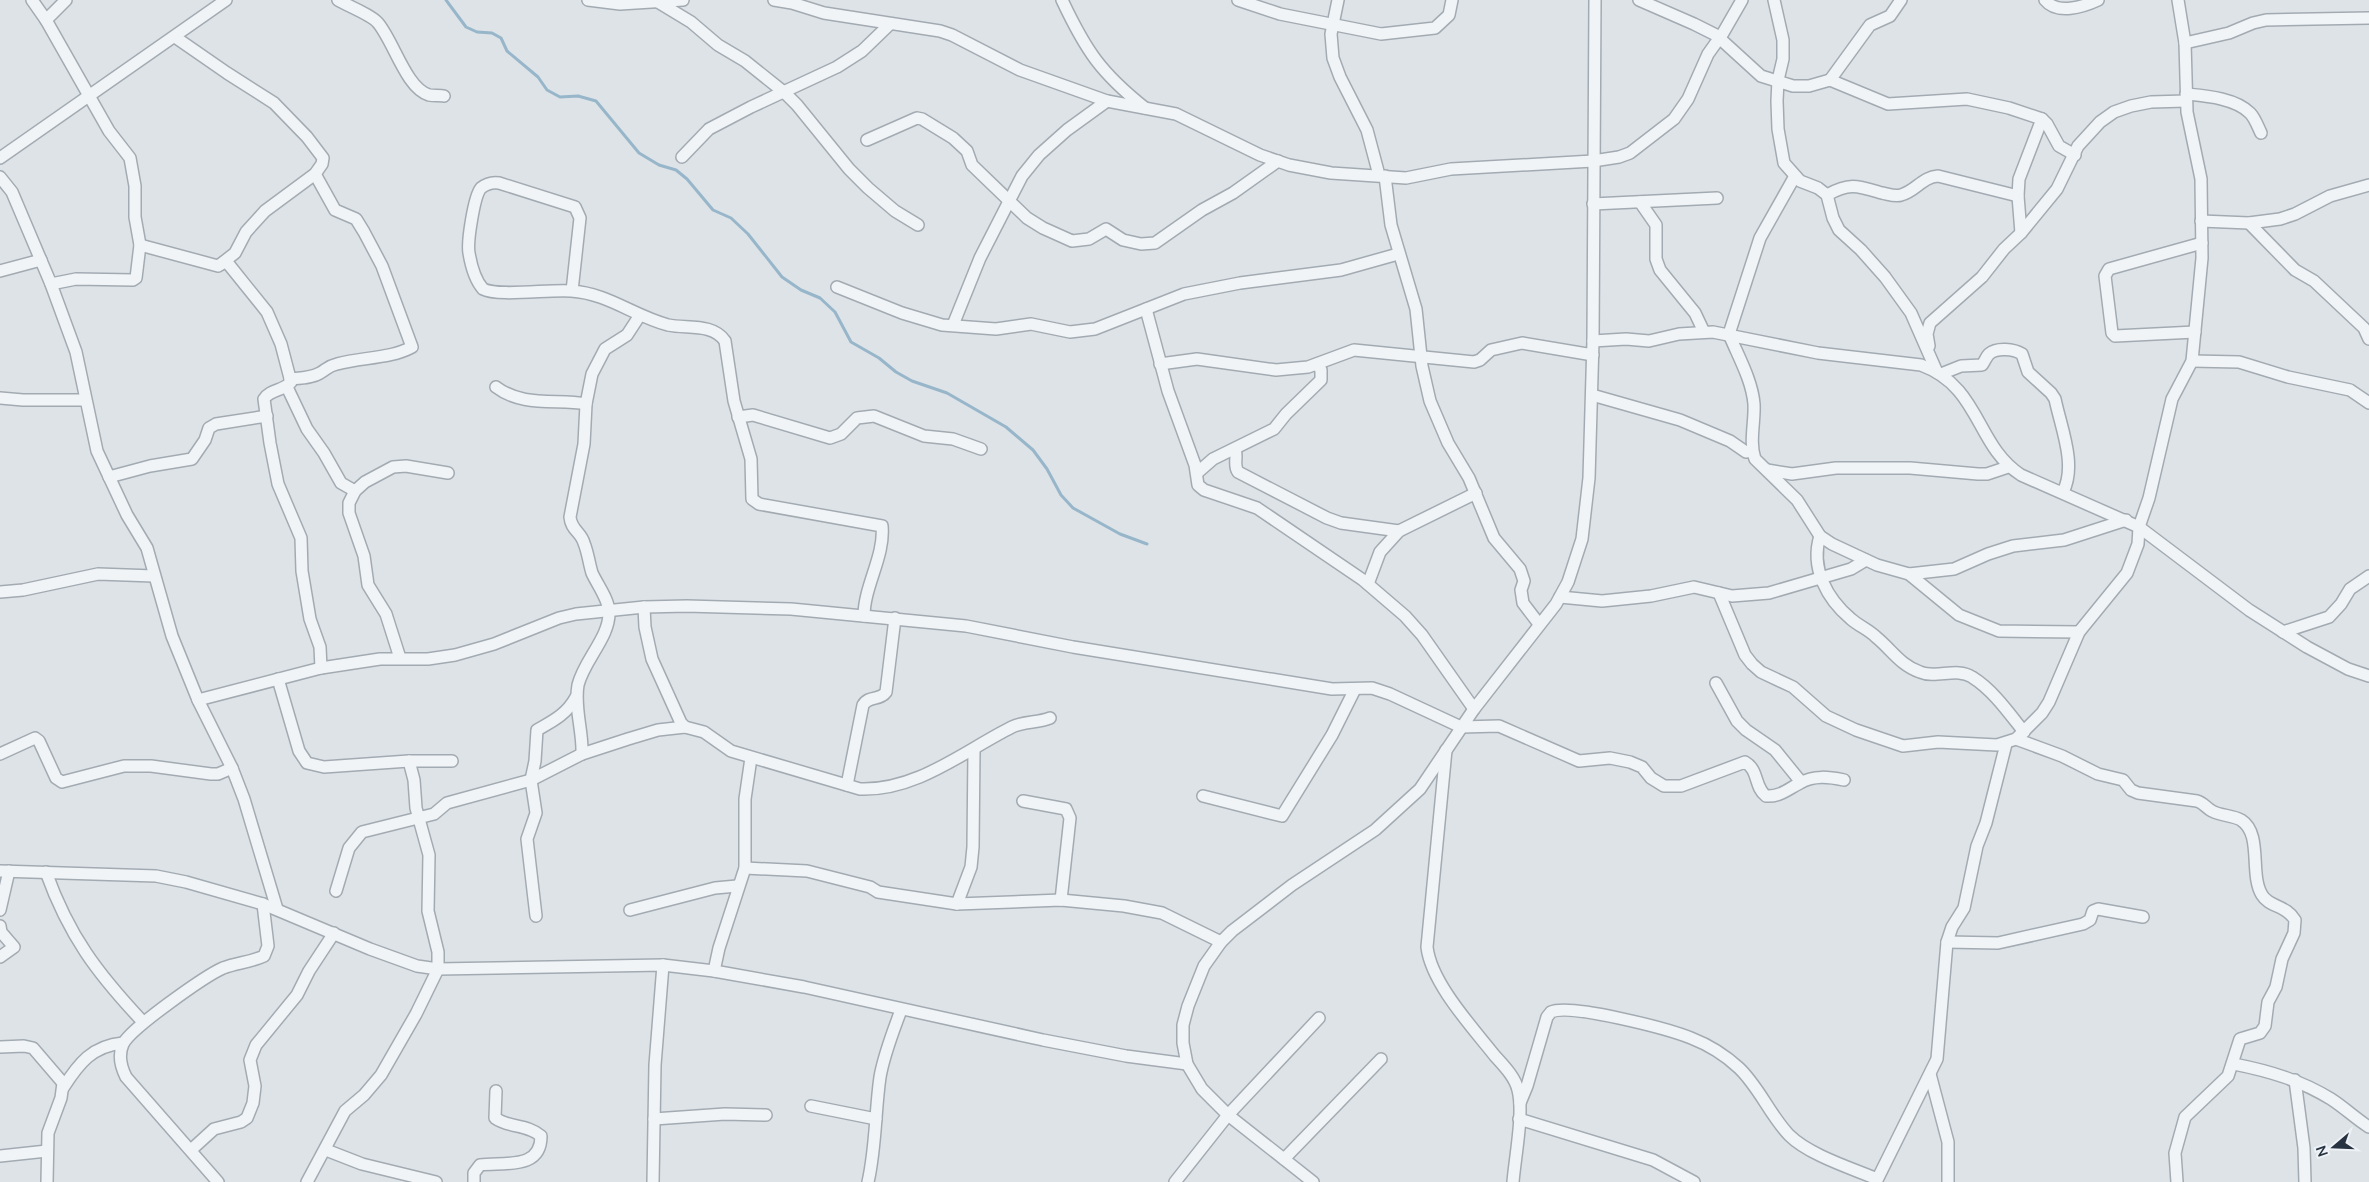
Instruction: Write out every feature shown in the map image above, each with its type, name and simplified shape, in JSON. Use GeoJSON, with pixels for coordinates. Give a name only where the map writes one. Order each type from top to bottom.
{"type":"FeatureCollection","features":[{"type":"Feature","properties":{"kind":"street"},"geometry":{"type":"LineString","coordinates":[[32,0],[46,20],[88,96],[117,143],[130,158],[135,186],[135,217],[140,245],[136,278],[133,280],[76,279],[51,284]]}},
{"type":"Feature","properties":{"kind":"street"},"geometry":{"type":"LineString","coordinates":[[46,20],[66,0]]}},
{"type":"Feature","properties":{"kind":"street"},"geometry":{"type":"LineString","coordinates":[[0,158],[226,0]]}},
{"type":"Feature","properties":{"kind":"street"},"geometry":{"type":"LineString","coordinates":[[338,0],[376,21],[390,39],[406,74],[418,88],[429,94],[444,96]]}},
{"type":"Feature","properties":{"kind":"street"},"geometry":{"type":"LineString","coordinates":[[588,0],[626,2],[683,0]]}},
{"type":"Feature","properties":{"kind":"street"},"geometry":{"type":"LineString","coordinates":[[774,0],[796,1],[824,13],[940,31],[952,35],[1014,68],[1107,102],[1176,114],[1278,161],[1316,171],[1406,178],[1451,169],[1593,161],[1618,158],[1630,153],[1674,119],[1688,99],[1708,54],[1742,0]]}},
{"type":"Feature","properties":{"kind":"street"},"geometry":{"type":"LineString","coordinates":[[1062,0],[1081,39],[1101,68],[1118,86],[1147,109]]}},
{"type":"Feature","properties":{"kind":"street"},"geometry":{"type":"LineString","coordinates":[[1238,0],[1280,14],[1381,34],[1422,31],[1435,28],[1446,20],[1451,10],[1452,0]]}},
{"type":"Feature","properties":{"kind":"street"},"geometry":{"type":"LineString","coordinates":[[1338,0],[1332,24],[1333,58],[1340,77],[1367,130],[1382,176],[1398,254],[1416,308],[1421,356],[1430,401],[1448,443],[1476,493],[1494,538],[1523,575],[1524,585],[1521,595],[1523,603],[1539,624]]}},
{"type":"Feature","properties":{"kind":"street"},"geometry":{"type":"LineString","coordinates":[[1312,1182],[1228,1115],[1202,1089],[1187,1064],[1183,1043],[1188,1006],[1200,973],[1221,942],[1244,921],[1292,885],[1391,817],[1420,789],[1474,709],[1560,597],[1571,574],[1582,539],[1589,478],[1593,355],[1595,0]]}},
{"type":"Feature","properties":{"kind":"street"},"geometry":{"type":"LineString","coordinates":[[1639,0],[1694,24],[1719,38],[1757,72],[1793,86],[1809,86],[1830,80],[1870,25],[1890,16],[1901,0]]}},
{"type":"Feature","properties":{"kind":"street"},"geometry":{"type":"LineString","coordinates":[[1774,0],[1783,40],[1783,59],[1778,80],[1778,129],[1785,166],[1800,181],[1818,188],[1827,195],[1833,218],[1840,230],[1862,250],[1885,277],[1911,314],[1936,368],[1959,389],[1970,404],[1992,444],[2008,466],[2021,475],[2139,527],[2249,610],[2348,669],[2369,676]]}},
{"type":"Feature","properties":{"kind":"street"},"geometry":{"type":"LineString","coordinates":[[2045,0],[2053,8],[2060,8],[2074,7],[2098,0]]}},
{"type":"Feature","properties":{"kind":"street"},"geometry":{"type":"LineString","coordinates":[[1520,1103],[1527,1086],[1547,1017],[1551,1012],[1568,1009],[1621,1020],[1691,1038],[1719,1051],[1740,1070],[1789,1135],[1804,1146],[1877,1180],[1936,1059],[1940,1038],[1947,942],[1952,926],[1964,908],[1977,846],[2015,738],[2042,713],[2049,702],[2079,632],[2127,573],[2138,544],[2139,527],[2149,498],[2172,399],[2192,361],[2201,276],[2200,167],[2190,129],[2186,98],[2185,43],[2178,0]]}},
{"type":"Feature","properties":{"kind":"street"},"geometry":{"type":"LineString","coordinates":[[658,2],[691,22],[718,45],[745,61],[785,93],[797,105],[849,170],[895,211],[918,225]]}},
{"type":"Feature","properties":{"kind":"street"},"geometry":{"type":"LineString","coordinates":[[2185,43],[2229,33],[2266,20],[2369,18]]}},
{"type":"Feature","properties":{"kind":"street"},"geometry":{"type":"LineString","coordinates":[[682,157],[709,129],[751,107],[785,93],[856,56],[890,24]]}},
{"type":"Feature","properties":{"kind":"street"},"geometry":{"type":"LineString","coordinates":[[175,37],[244,85],[274,103],[321,153],[322,164],[315,174],[265,211],[246,232],[235,253],[218,266]]}},
{"type":"Feature","properties":{"kind":"street"},"geometry":{"type":"LineString","coordinates":[[1830,80],[1888,104],[1967,99],[2008,108],[2042,119],[2047,124],[2059,146],[2075,155]]}},
{"type":"Feature","properties":{"kind":"street"},"geometry":{"type":"LineString","coordinates":[[1936,368],[1927,334],[1930,323],[1982,277],[2057,189],[2078,146],[2114,112],[2151,102],[2208,96],[2244,108],[2251,114],[2261,133]]}},
{"type":"Feature","properties":{"kind":"street"},"geometry":{"type":"LineString","coordinates":[[953,325],[964,292],[1008,201],[1030,165],[1067,130],[1107,102]]}},
{"type":"Feature","properties":{"kind":"street"},"geometry":{"type":"LineString","coordinates":[[867,140],[917,118],[922,119],[967,150],[972,165],[1027,218],[1067,240],[1089,240],[1106,229],[1124,240],[1149,244],[1161,241],[1202,210],[1233,193],[1278,161]]}},
{"type":"Feature","properties":{"kind":"street"},"geometry":{"type":"LineString","coordinates":[[2020,233],[2018,196],[2023,165],[2042,119]]}},
{"type":"Feature","properties":{"kind":"street"},"geometry":{"type":"LineString","coordinates":[[315,174],[335,210],[356,219],[364,232],[382,266],[412,347],[399,354],[363,357],[326,367],[321,373],[289,383],[264,399],[278,484],[301,538],[302,571],[310,618],[320,647],[321,668]]}},
{"type":"Feature","properties":{"kind":"street"},"geometry":{"type":"LineString","coordinates":[[1795,176],[1760,238],[1729,334],[1749,381],[1754,404],[1752,451],[1755,459],[1797,500],[1820,536],[1832,544],[1877,565],[1909,574],[1954,569],[2004,549],[2064,540],[2126,520]]}},
{"type":"Feature","properties":{"kind":"street"},"geometry":{"type":"LineString","coordinates":[[1827,195],[1841,187],[1854,185],[1893,196],[1900,195],[1925,179],[1938,176],[2018,196]]}},
{"type":"Feature","properties":{"kind":"street"},"geometry":{"type":"LineString","coordinates":[[0,177],[12,192],[51,284],[76,352],[97,451],[127,515],[147,548],[172,636],[198,700],[232,768],[244,799],[277,908]]}},
{"type":"Feature","properties":{"kind":"street"},"geometry":{"type":"LineString","coordinates":[[572,290],[580,218],[575,207],[499,182],[493,182],[480,189],[476,199],[469,248],[471,261],[480,285],[488,291],[572,290],[602,296],[640,315],[670,325],[708,330],[721,336],[725,341],[734,401],[751,459],[750,494],[755,503],[882,526],[878,552],[866,596],[864,616]]}},
{"type":"Feature","properties":{"kind":"street"},"geometry":{"type":"LineString","coordinates":[[2201,221],[2249,222],[2280,219],[2295,214],[2330,196],[2369,185]]}},
{"type":"Feature","properties":{"kind":"street"},"geometry":{"type":"LineString","coordinates":[[1593,204],[1717,198]]}},
{"type":"Feature","properties":{"kind":"street"},"geometry":{"type":"LineString","coordinates":[[1640,202],[1656,225],[1656,259],[1660,270],[1695,313],[1704,332]]}},
{"type":"Feature","properties":{"kind":"street"},"geometry":{"type":"LineString","coordinates":[[2249,222],[2294,270],[2314,281],[2364,328],[2369,339]]}},
{"type":"Feature","properties":{"kind":"street"},"geometry":{"type":"LineString","coordinates":[[2195,332],[2115,336],[2112,333],[2105,276],[2109,269],[2202,243]]}},
{"type":"Feature","properties":{"kind":"street"},"geometry":{"type":"LineString","coordinates":[[140,245],[218,266],[226,261],[260,300],[267,312],[281,344],[289,383],[307,429],[324,453],[341,483],[355,491]]}},
{"type":"Feature","properties":{"kind":"street"},"geometry":{"type":"LineString","coordinates":[[837,287],[902,313],[933,322],[996,329],[1031,324],[1056,330],[1082,331],[1095,329],[1184,294],[1240,283],[1341,270],[1398,254]]}},
{"type":"Feature","properties":{"kind":"street"},"geometry":{"type":"LineString","coordinates":[[0,271],[41,260]]}},
{"type":"Feature","properties":{"kind":"street"},"geometry":{"type":"LineString","coordinates":[[1146,309],[1160,364],[1197,473],[1198,485],[1204,490],[1257,508],[1368,584],[1405,616],[1422,635],[1474,709]]}},
{"type":"Feature","properties":{"kind":"street"},"geometry":{"type":"LineString","coordinates":[[536,916],[527,838],[536,813],[530,780],[535,761],[537,730],[561,717],[571,708],[590,656],[605,634],[609,611],[592,573],[584,542],[571,524],[586,430],[586,404],[592,374],[600,356],[612,344],[620,341],[627,335],[640,315]]}},
{"type":"Feature","properties":{"kind":"street"},"geometry":{"type":"LineString","coordinates":[[1593,341],[1626,339],[1649,341],[1679,334],[1704,332],[1729,334],[1818,353],[1936,368],[1982,365],[1988,355],[2000,350],[2011,350],[2022,354],[2028,372],[2052,393],[2055,399],[2068,461],[2069,481],[2063,492]]}},
{"type":"Feature","properties":{"kind":"street"},"geometry":{"type":"LineString","coordinates":[[1160,364],[1197,359],[1276,370],[1317,364],[1338,354],[1354,350],[1474,362],[1480,360],[1491,350],[1527,343],[1593,355]]}},
{"type":"Feature","properties":{"kind":"street"},"geometry":{"type":"LineString","coordinates":[[2192,361],[2239,362],[2288,377],[2350,390],[2369,402]]}},
{"type":"Feature","properties":{"kind":"street"},"geometry":{"type":"LineString","coordinates":[[1197,473],[1213,459],[1274,429],[1286,414],[1320,380],[1322,375],[1317,364]]}},
{"type":"Feature","properties":{"kind":"street"},"geometry":{"type":"LineString","coordinates":[[496,387],[506,395],[529,400],[586,404]]}},
{"type":"Feature","properties":{"kind":"street"},"geometry":{"type":"LineString","coordinates":[[1592,395],[1680,420],[1730,442],[1746,452],[1752,451]]}},
{"type":"Feature","properties":{"kind":"street"},"geometry":{"type":"LineString","coordinates":[[0,398],[85,400]]}},
{"type":"Feature","properties":{"kind":"street"},"geometry":{"type":"LineString","coordinates":[[738,417],[753,415],[830,438],[845,431],[857,418],[874,416],[924,436],[953,439],[981,448]]}},
{"type":"Feature","properties":{"kind":"street"},"geometry":{"type":"LineString","coordinates":[[109,477],[150,466],[192,459],[205,440],[209,428],[216,424],[268,416]]}},
{"type":"Feature","properties":{"kind":"street"},"geometry":{"type":"LineString","coordinates":[[1234,449],[1237,456],[1235,466],[1238,472],[1327,518],[1341,523],[1399,531]]}},
{"type":"Feature","properties":{"kind":"street"},"geometry":{"type":"LineString","coordinates":[[400,658],[386,614],[368,585],[364,556],[349,513],[349,503],[355,491],[381,471],[393,467],[406,466],[448,473]]}},
{"type":"Feature","properties":{"kind":"street"},"geometry":{"type":"LineString","coordinates":[[1765,470],[1792,474],[1836,468],[1910,468],[1987,474],[2008,466]]}},
{"type":"Feature","properties":{"kind":"street"},"geometry":{"type":"LineString","coordinates":[[1368,584],[1380,552],[1399,531],[1476,493]]}},
{"type":"Feature","properties":{"kind":"street"},"geometry":{"type":"LineString","coordinates":[[1820,536],[1816,548],[1821,578],[1837,606],[1852,620],[1876,636],[1907,667],[1923,674],[1959,673],[1973,677],[1998,700],[2015,738]]}},
{"type":"Feature","properties":{"kind":"street"},"geometry":{"type":"LineString","coordinates":[[1560,597],[1602,601],[1651,596],[1694,587],[1719,593],[1747,596],[1769,593],[1851,569],[1866,560]]}},
{"type":"Feature","properties":{"kind":"street"},"geometry":{"type":"LineString","coordinates":[[0,592],[23,590],[98,574],[154,576]]}},
{"type":"Feature","properties":{"kind":"street"},"geometry":{"type":"LineString","coordinates":[[1909,574],[1959,615],[1999,631],[2079,632]]}},
{"type":"Feature","properties":{"kind":"street"},"geometry":{"type":"LineString","coordinates":[[2283,632],[2329,616],[2341,604],[2350,589],[2369,576]]}},
{"type":"Feature","properties":{"kind":"street"},"geometry":{"type":"LineString","coordinates":[[1719,593],[1745,655],[1752,664],[1762,672],[1793,687],[1836,722],[1903,746],[1938,742],[1967,745],[2015,738],[2062,756],[2092,772],[2123,780],[2131,790],[2138,793],[2203,803],[2211,811],[2231,816],[2246,825],[2253,839],[2254,867],[2260,892],[2266,901],[2287,910],[2295,920],[2296,926],[2282,960],[2278,981],[2268,1002],[2265,1026],[2260,1033],[2240,1039],[2234,1064],[2223,1082],[2201,1100],[2184,1118],[2175,1153],[2177,1182]]}},
{"type":"Feature","properties":{"kind":"street"},"geometry":{"type":"LineString","coordinates":[[198,700],[321,668],[380,659],[428,659],[455,655],[494,644],[559,618],[644,607],[687,606],[791,609],[966,626],[1073,647],[1332,689],[1372,688],[1390,694],[1461,727],[1499,726],[1579,761],[1610,758],[1630,762],[1642,768],[1651,778],[1664,786],[1681,786],[1745,762],[1754,772],[1758,787],[1766,796],[1780,794],[1801,782],[1816,777],[1844,780]]}},
{"type":"Feature","properties":{"kind":"street"},"geometry":{"type":"LineString","coordinates":[[644,607],[645,627],[652,660],[675,706],[681,723],[685,727]]}},
{"type":"Feature","properties":{"kind":"street"},"geometry":{"type":"LineString","coordinates":[[847,785],[863,705],[869,699],[882,696],[886,692],[896,618]]}},
{"type":"Feature","properties":{"kind":"street"},"geometry":{"type":"LineString","coordinates":[[278,679],[299,751],[307,763],[324,767],[408,761],[452,761]]}},
{"type":"Feature","properties":{"kind":"street"},"geometry":{"type":"LineString","coordinates":[[1716,683],[1736,721],[1775,750],[1801,782]]}},
{"type":"Feature","properties":{"kind":"street"},"geometry":{"type":"LineString","coordinates":[[1203,796],[1282,816],[1332,735],[1355,689]]}},
{"type":"Feature","properties":{"kind":"street"},"geometry":{"type":"LineString","coordinates":[[576,697],[583,738],[582,754]]}},
{"type":"Feature","properties":{"kind":"street"},"geometry":{"type":"LineString","coordinates":[[336,891],[349,848],[362,832],[438,813],[446,804],[530,780],[582,754],[658,730],[685,727],[704,732],[731,752],[847,785],[873,789],[898,785],[974,750],[1014,726],[1050,718]]}},
{"type":"Feature","properties":{"kind":"street"},"geometry":{"type":"LineString","coordinates":[[0,754],[35,738],[39,741],[56,778],[62,782],[124,766],[151,766],[211,774],[218,774],[232,768]]}},
{"type":"Feature","properties":{"kind":"street"},"geometry":{"type":"LineString","coordinates":[[1446,748],[1427,940],[1428,959],[1432,970],[1462,1014],[1516,1082],[1520,1103],[1513,1182]]}},
{"type":"Feature","properties":{"kind":"street"},"geometry":{"type":"LineString","coordinates":[[957,904],[971,867],[974,750]]}},
{"type":"Feature","properties":{"kind":"street"},"geometry":{"type":"LineString","coordinates":[[714,971],[737,886],[744,868],[745,799],[751,758]]}},
{"type":"Feature","properties":{"kind":"street"},"geometry":{"type":"LineString","coordinates":[[307,1182],[326,1150],[345,1111],[364,1095],[381,1075],[416,1014],[438,969],[437,946],[428,911],[429,855],[419,818],[414,780],[408,761]]}},
{"type":"Feature","properties":{"kind":"street"},"geometry":{"type":"LineString","coordinates":[[1023,801],[1066,809],[1070,818],[1061,900]]}},
{"type":"Feature","properties":{"kind":"street"},"geometry":{"type":"LineString","coordinates":[[744,868],[807,871],[870,887],[878,892],[957,904],[1061,900],[1124,906],[1162,913],[1221,942]]}},
{"type":"Feature","properties":{"kind":"street"},"geometry":{"type":"LineString","coordinates":[[0,910],[4,871],[156,876],[277,908],[370,949],[417,966],[438,969],[663,965],[714,971],[804,987],[901,1010],[1126,1056],[1187,1064]]}},
{"type":"Feature","properties":{"kind":"street"},"geometry":{"type":"LineString","coordinates":[[46,872],[58,904],[80,947],[108,984],[143,1022]]}},
{"type":"Feature","properties":{"kind":"street"},"geometry":{"type":"LineString","coordinates":[[630,910],[714,888],[737,886]]}},
{"type":"Feature","properties":{"kind":"street"},"geometry":{"type":"LineString","coordinates":[[218,1182],[126,1077],[120,1060],[123,1043],[143,1022],[223,968],[264,956],[268,946],[263,904]]}},
{"type":"Feature","properties":{"kind":"street"},"geometry":{"type":"LineString","coordinates":[[1947,942],[2005,941],[2083,924],[2090,920],[2093,911],[2098,909],[2143,917]]}},
{"type":"Feature","properties":{"kind":"street"},"geometry":{"type":"LineString","coordinates":[[0,926],[1,932],[14,947],[0,957]]}},
{"type":"Feature","properties":{"kind":"street"},"geometry":{"type":"LineString","coordinates":[[191,1150],[214,1129],[241,1122],[247,1118],[253,1103],[255,1086],[250,1060],[256,1045],[297,995],[309,971],[334,933]]}},
{"type":"Feature","properties":{"kind":"street"},"geometry":{"type":"LineString","coordinates":[[652,1182],[655,1065],[663,965]]}},
{"type":"Feature","properties":{"kind":"street"},"geometry":{"type":"LineString","coordinates":[[868,1182],[874,1155],[876,1119],[884,1060],[901,1010]]}},
{"type":"Feature","properties":{"kind":"street"},"geometry":{"type":"LineString","coordinates":[[1175,1182],[1228,1115],[1319,1018]]}},
{"type":"Feature","properties":{"kind":"street"},"geometry":{"type":"LineString","coordinates":[[47,1182],[47,1151],[50,1124],[63,1088],[76,1069],[92,1053],[106,1044],[123,1043]]}},
{"type":"Feature","properties":{"kind":"street"},"geometry":{"type":"LineString","coordinates":[[0,1046],[32,1048],[61,1079],[63,1088]]}},
{"type":"Feature","properties":{"kind":"street"},"geometry":{"type":"LineString","coordinates":[[1284,1159],[1381,1059]]}},
{"type":"Feature","properties":{"kind":"street"},"geometry":{"type":"LineString","coordinates":[[2234,1064],[2272,1072],[2295,1080],[2331,1099],[2369,1127]]}},
{"type":"Feature","properties":{"kind":"street"},"geometry":{"type":"LineString","coordinates":[[1930,1074],[1948,1142],[1948,1182]]}},
{"type":"Feature","properties":{"kind":"street"},"geometry":{"type":"LineString","coordinates":[[2295,1080],[2304,1148],[2305,1182]]}},
{"type":"Feature","properties":{"kind":"street"},"geometry":{"type":"LineString","coordinates":[[474,1182],[474,1173],[480,1165],[521,1162],[534,1157],[541,1146],[541,1136],[535,1131],[519,1125],[503,1124],[495,1118],[496,1090]]}},
{"type":"Feature","properties":{"kind":"street"},"geometry":{"type":"LineString","coordinates":[[811,1106],[876,1119]]}},
{"type":"Feature","properties":{"kind":"street"},"geometry":{"type":"LineString","coordinates":[[654,1119],[716,1115],[766,1115]]}},
{"type":"Feature","properties":{"kind":"street"},"geometry":{"type":"LineString","coordinates":[[1519,1119],[1653,1160],[1694,1182]]}},
{"type":"Feature","properties":{"kind":"street"},"geometry":{"type":"LineString","coordinates":[[326,1150],[362,1164],[436,1182]]}},
{"type":"Feature","properties":{"kind":"street"},"geometry":{"type":"LineString","coordinates":[[0,1156],[47,1151]]}},
{"type":"Feature","properties":{"kind":"waterway"},"geometry":{"type":"LineString","coordinates":[[446,0],[466,27],[477,32],[492,33],[501,38],[507,51],[538,77],[547,90],[560,97],[578,96],[596,101],[639,153],[659,165],[676,170],[687,179],[713,210],[731,218],[748,234],[782,277],[801,290],[820,298],[835,312],[851,342],[879,358],[896,372],[912,381],[947,393],[1006,427],[1033,450],[1047,469],[1061,495],[1073,508],[1120,534],[1147,544]]}}]}
